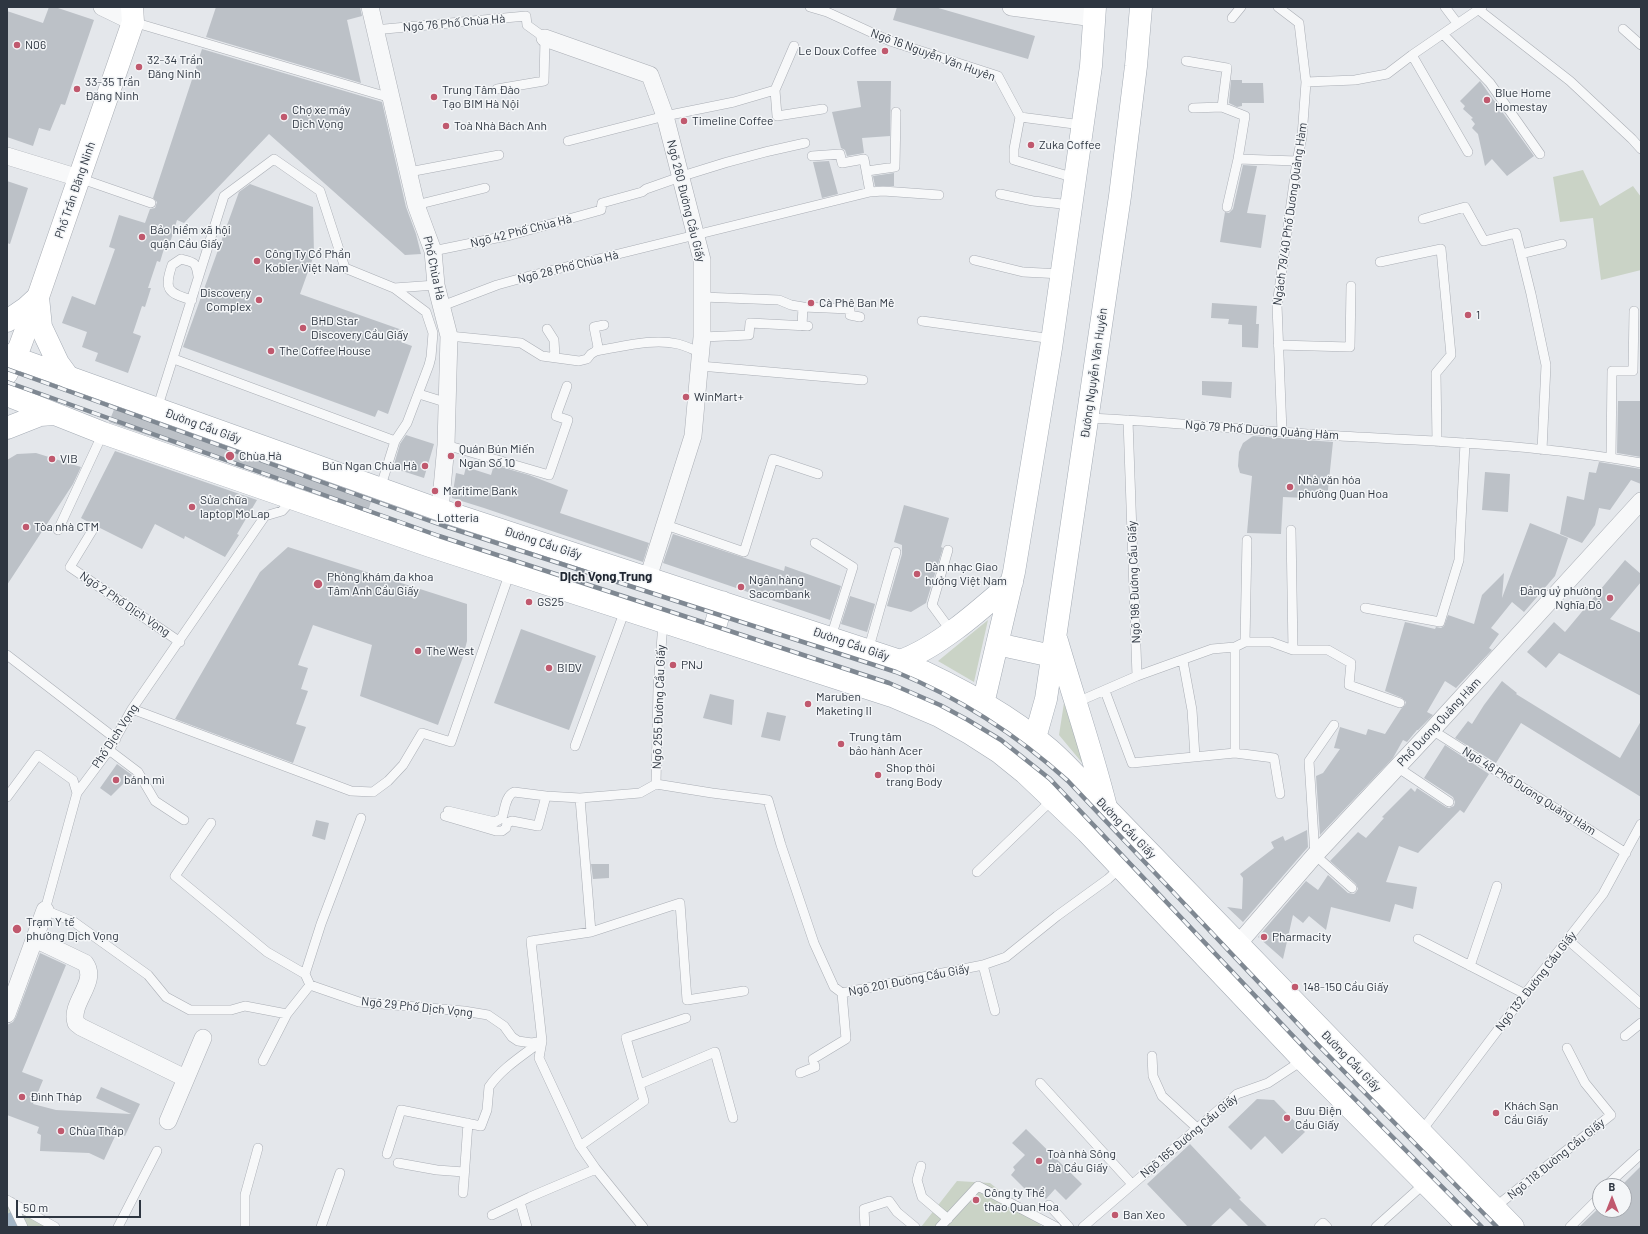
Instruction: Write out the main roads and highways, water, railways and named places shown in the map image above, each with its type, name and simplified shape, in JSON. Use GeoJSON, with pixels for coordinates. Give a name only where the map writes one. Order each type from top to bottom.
{"type":"FeatureCollection","features":[{"type":"Feature","properties":{"kind":"main road","name":"Đường Nguyễn Văn Huyên"},"geometry":{"type":"LineString","coordinates":[[1035,738],[1046,699],[1120,196],[1136,66],[1141,7]]}},
{"type":"Feature","properties":{"kind":"main road","name":"Phố Trần Đăng Ninh"},"geometry":{"type":"LineString","coordinates":[[10,362],[38,297],[137,12]]}},
{"type":"Feature","properties":{"kind":"main road"},"geometry":{"type":"LineString","coordinates":[[983,704],[1012,582],[1053,339],[1091,66],[1095,12]]}},
{"type":"Feature","properties":{"kind":"main road"},"geometry":{"type":"LineString","coordinates":[[7,321],[26,308],[38,297]]}},
{"type":"Feature","properties":{"kind":"main road"},"geometry":{"type":"LineString","coordinates":[[38,297],[41,327],[58,363],[69,378]]}},
{"type":"Feature","properties":{"kind":"main road","name":"Đường Cầu Giấy"},"geometry":{"type":"LineString","coordinates":[[10,362],[69,378],[440,510],[900,661],[931,675],[983,704],[1035,738],[1073,772],[1420,1133],[1513,1227]]}},
{"type":"Feature","properties":{"kind":"main road"},"geometry":{"type":"LineString","coordinates":[[7,395],[103,433],[293,499],[663,623],[892,696],[939,716],[971,734],[999,752],[1025,772],[1053,799],[1121,867],[1303,1060],[1469,1227]]}},
{"type":"Feature","properties":{"kind":"main road"},"geometry":{"type":"LineString","coordinates":[[7,428],[40,415],[54,414]]}},
{"type":"Feature","properties":{"kind":"main road"},"geometry":{"type":"LineString","coordinates":[[900,661],[914,655],[951,631],[979,611],[1012,582]]}},
{"type":"Feature","properties":{"kind":"main road"},"geometry":{"type":"LineString","coordinates":[[712,638],[722,602]]}},
{"type":"Feature","properties":{"kind":"main road"},"geometry":{"type":"LineString","coordinates":[[1055,634],[1075,703],[1094,760],[1107,809]]}},
{"type":"Feature","properties":{"kind":"main road"},"geometry":{"type":"LineString","coordinates":[[997,644],[1052,656]]}},
{"type":"Feature","properties":{"kind":"main road"},"geometry":{"type":"LineString","coordinates":[[1372,1129],[1394,1106]]}},
{"type":"Feature","properties":{"kind":"water"},"geometry":{"type":"Polygon","coordinates":[[[11,1212],[19,1227],[7,1227],[7,1214],[11,1212]]]}},
{"type":"Feature","properties":{"kind":"railway"},"geometry":{"type":"LineString","coordinates":[[7,369],[444,526],[896,672],[920,682],[965,706],[987,719],[1029,748],[1068,781],[1317,1044],[1497,1227]]}},
{"type":"Feature","properties":{"kind":"railway"},"geometry":{"type":"LineString","coordinates":[[7,382],[439,536],[889,683],[940,705],[968,720],[1001,740],[1050,779],[1310,1054],[1482,1227]]}},
{"type":"Feature","properties":{"kind":"place","name":"N06"},"geometry":{"type":"Point","coordinates":[17,45]}},
{"type":"Feature","properties":{"kind":"place","name":"Le Doux Coffee"},"geometry":{"type":"Point","coordinates":[885,51]}},
{"type":"Feature","properties":{"kind":"place","name":"32-34 Trần Đăng Ninh"},"geometry":{"type":"Point","coordinates":[139,67]}},
{"type":"Feature","properties":{"kind":"place","name":"33-35 Trần Đăng Ninh"},"geometry":{"type":"Point","coordinates":[77,89]}},
{"type":"Feature","properties":{"kind":"place","name":"Trung Tâm Đào Tạo BIM Hà Nội"},"geometry":{"type":"Point","coordinates":[434,97]}},
{"type":"Feature","properties":{"kind":"place","name":"Blue Home Homestay"},"geometry":{"type":"Point","coordinates":[1487,100]}},
{"type":"Feature","properties":{"kind":"place","name":"Chợ xe máy Dịch Vọng"},"geometry":{"type":"Point","coordinates":[284,117]}},
{"type":"Feature","properties":{"kind":"place","name":"Timeline Coffee"},"geometry":{"type":"Point","coordinates":[684,121]}},
{"type":"Feature","properties":{"kind":"place","name":"Toà Nhà Bách Anh"},"geometry":{"type":"Point","coordinates":[446,126]}},
{"type":"Feature","properties":{"kind":"place","name":"Zuka Coffee"},"geometry":{"type":"Point","coordinates":[1031,145]}},
{"type":"Feature","properties":{"kind":"place","name":"Bảo hiểm xã hội quận Cầu Giấy"},"geometry":{"type":"Point","coordinates":[142,237]}},
{"type":"Feature","properties":{"kind":"place","name":"Công Ty Cổ Phần Kobler Việt Nam"},"geometry":{"type":"Point","coordinates":[257,261]}},
{"type":"Feature","properties":{"kind":"place","name":"Discovery Complex"},"geometry":{"type":"Point","coordinates":[259,300]}},
{"type":"Feature","properties":{"kind":"place","name":"Cà Phê Ban Mê"},"geometry":{"type":"Point","coordinates":[811,303]}},
{"type":"Feature","properties":{"kind":"place","name":"1"},"geometry":{"type":"Point","coordinates":[1468,315]}},
{"type":"Feature","properties":{"kind":"place","name":"BHD Star Discovery Cầu Giấy"},"geometry":{"type":"Point","coordinates":[303,328]}},
{"type":"Feature","properties":{"kind":"place","name":"The Coffee House"},"geometry":{"type":"Point","coordinates":[271,351]}},
{"type":"Feature","properties":{"kind":"place","name":"WinMart+"},"geometry":{"type":"Point","coordinates":[686,397]}},
{"type":"Feature","properties":{"kind":"place","name":"Chùa Hà"},"geometry":{"type":"Point","coordinates":[230,456]}},
{"type":"Feature","properties":{"kind":"place","name":"Quán Bún Miến Ngan Số 10"},"geometry":{"type":"Point","coordinates":[451,456]}},
{"type":"Feature","properties":{"kind":"place","name":"VIB"},"geometry":{"type":"Point","coordinates":[52,459]}},
{"type":"Feature","properties":{"kind":"place","name":"Bún Ngan Chùa Hà"},"geometry":{"type":"Point","coordinates":[425,466]}},
{"type":"Feature","properties":{"kind":"place","name":"Nhà văn hóa phường Quan Hoa"},"geometry":{"type":"Point","coordinates":[1290,487]}},
{"type":"Feature","properties":{"kind":"place","name":"Maritime Bank"},"geometry":{"type":"Point","coordinates":[435,491]}},
{"type":"Feature","properties":{"kind":"place","name":"Lotteria"},"geometry":{"type":"Point","coordinates":[458,504]}},
{"type":"Feature","properties":{"kind":"place","name":"Sửa chữa laptop MoLap"},"geometry":{"type":"Point","coordinates":[192,507]}},
{"type":"Feature","properties":{"kind":"place","name":"Tòa nhà CTM"},"geometry":{"type":"Point","coordinates":[26,527]}},
{"type":"Feature","properties":{"kind":"place","name":"Dàn nhạc Giao hưởng Việt Nam"},"geometry":{"type":"Point","coordinates":[917,574]}},
{"type":"Feature","properties":{"kind":"place","name":"Phòng khám đa khoa Tâm Anh Cầu Giấy"},"geometry":{"type":"Point","coordinates":[318,584]}},
{"type":"Feature","properties":{"kind":"place","name":"Ngân hàng Sacombank"},"geometry":{"type":"Point","coordinates":[741,587]}},
{"type":"Feature","properties":{"kind":"place","name":"Đảng uỷ phường Nghĩa Đô"},"geometry":{"type":"Point","coordinates":[1610,598]}},
{"type":"Feature","properties":{"kind":"place","name":"GS25"},"geometry":{"type":"Point","coordinates":[529,602]}},
{"type":"Feature","properties":{"kind":"place","name":"The West"},"geometry":{"type":"Point","coordinates":[418,651]}},
{"type":"Feature","properties":{"kind":"place","name":"PNJ"},"geometry":{"type":"Point","coordinates":[673,665]}},
{"type":"Feature","properties":{"kind":"place","name":"BIDV"},"geometry":{"type":"Point","coordinates":[549,668]}},
{"type":"Feature","properties":{"kind":"place","name":"Maruben Maketing II"},"geometry":{"type":"Point","coordinates":[808,704]}},
{"type":"Feature","properties":{"kind":"place","name":"Trung tâm bảo hành Acer"},"geometry":{"type":"Point","coordinates":[841,744]}},
{"type":"Feature","properties":{"kind":"place","name":"Shop thời trang Body"},"geometry":{"type":"Point","coordinates":[878,775]}},
{"type":"Feature","properties":{"kind":"place","name":"bánh mì"},"geometry":{"type":"Point","coordinates":[116,780]}},
{"type":"Feature","properties":{"kind":"place","name":"Trạm Y tế phường Dịch Vọng"},"geometry":{"type":"Point","coordinates":[17,929]}},
{"type":"Feature","properties":{"kind":"place","name":"Pharmacity"},"geometry":{"type":"Point","coordinates":[1264,937]}},
{"type":"Feature","properties":{"kind":"place","name":"148-150 Cầu Giấy"},"geometry":{"type":"Point","coordinates":[1295,987]}},
{"type":"Feature","properties":{"kind":"place","name":"Đình Tháp"},"geometry":{"type":"Point","coordinates":[22,1097]}},
{"type":"Feature","properties":{"kind":"place","name":"Khách Sạn Cầu Giấy"},"geometry":{"type":"Point","coordinates":[1496,1113]}},
{"type":"Feature","properties":{"kind":"place","name":"Bưu Điện Cầu Giấy"},"geometry":{"type":"Point","coordinates":[1287,1118]}},
{"type":"Feature","properties":{"kind":"place","name":"Chùa Tháp"},"geometry":{"type":"Point","coordinates":[61,1131]}},
{"type":"Feature","properties":{"kind":"place","name":"Toà nhà Sông Đà Cầu Giấy"},"geometry":{"type":"Point","coordinates":[1039,1161]}},
{"type":"Feature","properties":{"kind":"place","name":"Công ty Thể thao Quan Hoa"},"geometry":{"type":"Point","coordinates":[976,1200]}},
{"type":"Feature","properties":{"kind":"place","name":"Ban Xeo"},"geometry":{"type":"Point","coordinates":[1115,1215]}},
{"type":"Feature","properties":{"kind":"district","name":"Dịch Vọng Trung"},"geometry":{"type":"Point","coordinates":[606,577]}}]}
